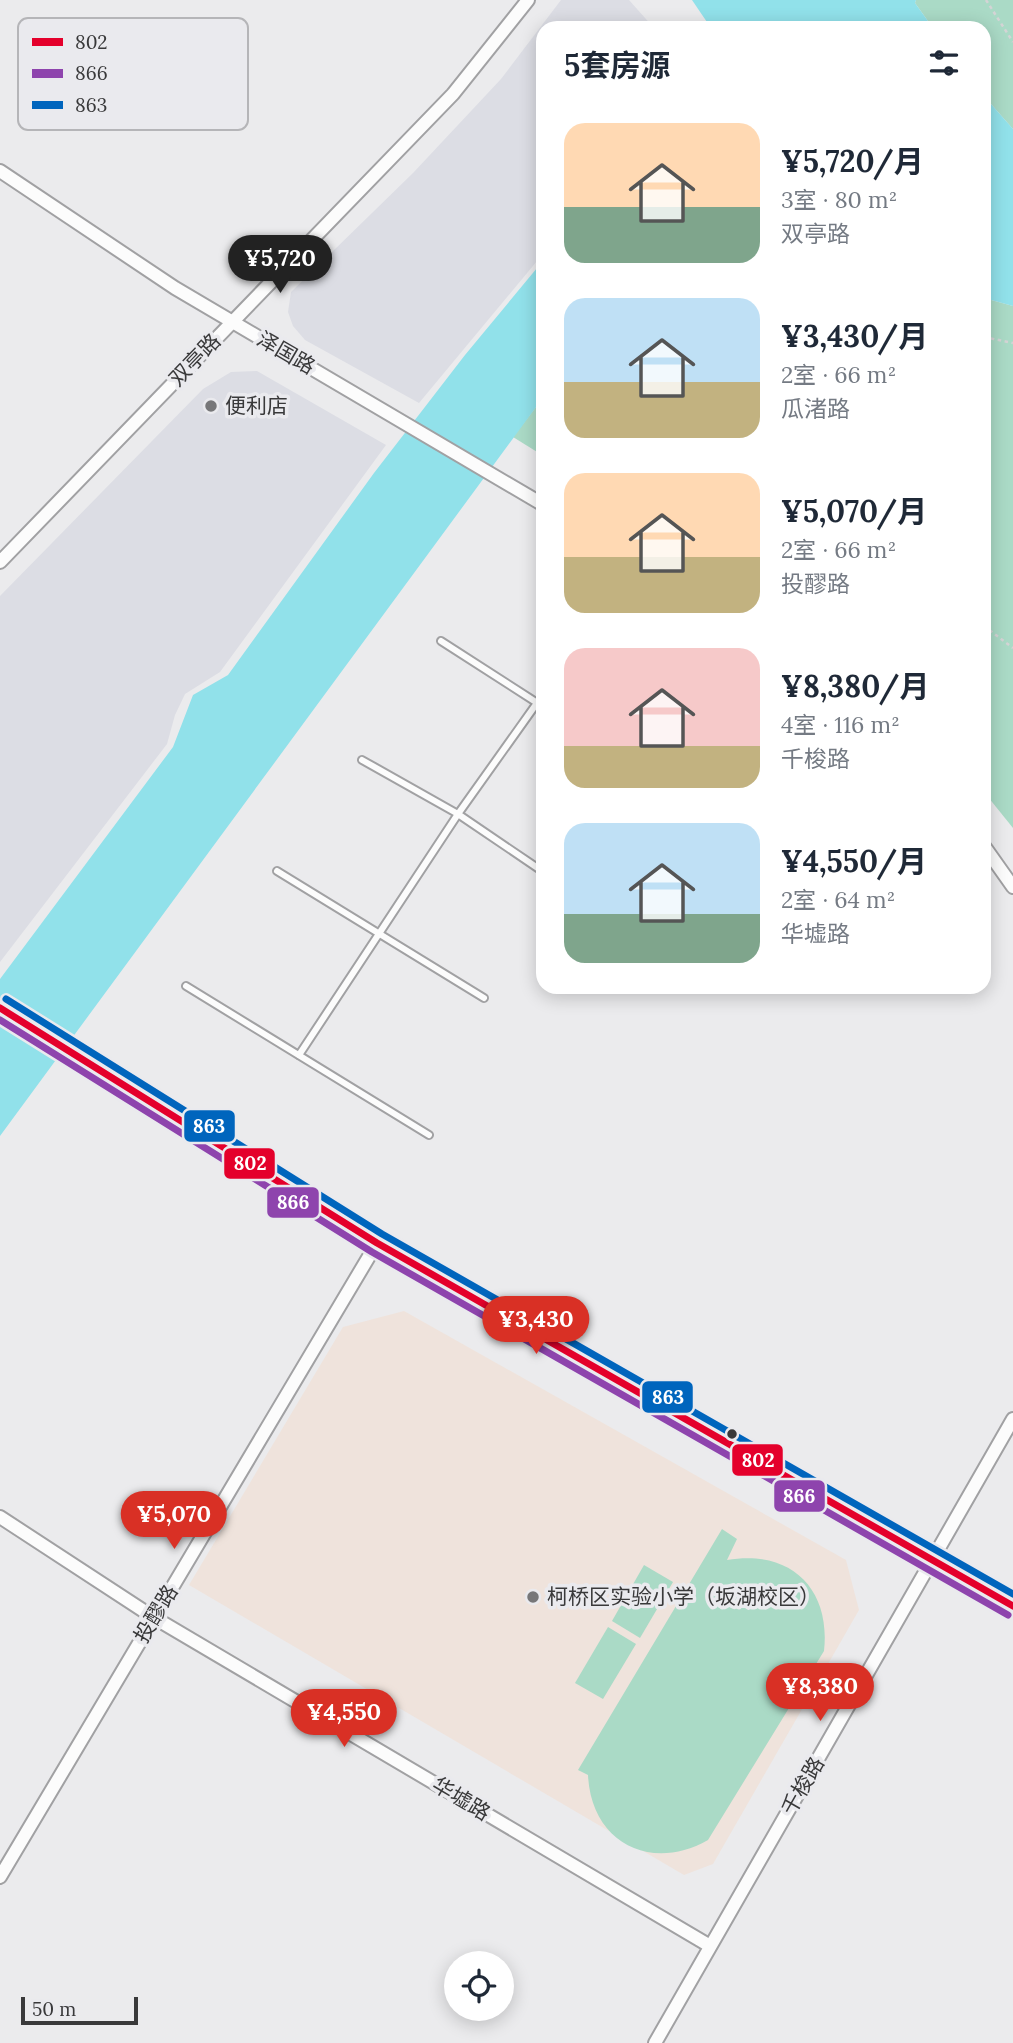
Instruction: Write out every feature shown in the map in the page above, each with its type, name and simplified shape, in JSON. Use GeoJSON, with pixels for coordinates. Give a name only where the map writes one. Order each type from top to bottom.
{"type":"FeatureCollection","features":[{"type":"Feature","properties":{"kind":"street","name":"双亭路"},"geometry":{"type":"LineString","coordinates":[[0,562],[453,94],[528,0]]}},
{"type":"Feature","properties":{"kind":"street","name":"泽国路"},"geometry":{"type":"LineString","coordinates":[[0,171],[174,288],[536,500]]}},
{"type":"Feature","properties":{"kind":"street"},"geometry":{"type":"LineString","coordinates":[[991,856],[1013,887]]}},
{"type":"Feature","properties":{"kind":"street"},"geometry":{"type":"LineString","coordinates":[[0,1008],[377,1243],[1013,1606]]}},
{"type":"Feature","properties":{"kind":"street","name":"投醪路"},"geometry":{"type":"LineString","coordinates":[[0,1877],[377,1243]]}},
{"type":"Feature","properties":{"kind":"street","name":"千梭路"},"geometry":{"type":"LineString","coordinates":[[655,2043],[1013,1419]]}},
{"type":"Feature","properties":{"kind":"street","name":"华墟路"},"geometry":{"type":"LineString","coordinates":[[0,1517],[153,1617],[710,1946]]}},
{"type":"Feature","properties":{"kind":"lane"},"geometry":{"type":"LineString","coordinates":[[441,641],[536,701]]}},
{"type":"Feature","properties":{"kind":"lane"},"geometry":{"type":"LineString","coordinates":[[299,1055],[458,814],[536,709]]}},
{"type":"Feature","properties":{"kind":"lane"},"geometry":{"type":"LineString","coordinates":[[362,760],[458,814],[536,867]]}},
{"type":"Feature","properties":{"kind":"lane"},"geometry":{"type":"LineString","coordinates":[[277,871],[484,998]]}},
{"type":"Feature","properties":{"kind":"lane"},"geometry":{"type":"LineString","coordinates":[[186,986],[429,1135]]}},
{"type":"Feature","properties":{"kind":"path"},"geometry":{"type":"LineString","coordinates":[[986,0],[1013,42]]}},
{"type":"Feature","properties":{"kind":"path"},"geometry":{"type":"LineString","coordinates":[[991,338],[1013,343]]}},
{"type":"Feature","properties":{"kind":"path"},"geometry":{"type":"LineString","coordinates":[[991,631],[1012,647],[1013,640]]}},
{"type":"Feature","properties":{"kind":"shaded area"},"geometry":{"type":"Polygon","coordinates":[[[561,0],[629,0],[648,21],[545,21],[561,0]]]}},
{"type":"Feature","properties":{"kind":"shaded area"},"geometry":{"type":"Polygon","coordinates":[[[536,33],[536,262],[419,403],[305,340],[293,326],[288,312],[291,292],[413,173],[501,79],[536,33]]]}},
{"type":"Feature","properties":{"kind":"shaded area"},"geometry":{"type":"Polygon","coordinates":[[[257,371],[386,445],[220,672],[185,694],[175,715],[167,744],[0,962],[0,596],[203,389],[231,372],[257,371]]]}},
{"type":"Feature","properties":{"kind":"shaded area","name":"柯桥区实验小学（坂湖校区）"},"geometry":{"type":"Polygon","coordinates":[[[404,1311],[846,1560],[859,1610],[713,1864],[684,1875],[189,1585],[343,1327],[404,1311]]]}},
{"type":"Feature","properties":{"kind":"green space"},"geometry":{"type":"Polygon","coordinates":[[[916,0],[1013,0],[1013,129],[991,104],[991,21],[928,21],[915,3],[916,0]]]}},
{"type":"Feature","properties":{"kind":"green space"},"geometry":{"type":"Polygon","coordinates":[[[991,300],[1013,306],[1013,828],[991,801],[991,300]]]}},
{"type":"Feature","properties":{"kind":"green space"},"geometry":{"type":"Polygon","coordinates":[[[536,407],[536,451],[513,437],[536,407]]]}},
{"type":"Feature","properties":{"kind":"green space"},"geometry":{"type":"Polygon","coordinates":[[[722,1529],[737,1539],[727,1560],[750,1558],[770,1561],[787,1567],[802,1578],[821,1609],[824,1651],[708,1840],[686,1849],[665,1853],[645,1852],[627,1845],[612,1834],[600,1818],[592,1798],[588,1775],[578,1770],[722,1529]]]}},
{"type":"Feature","properties":{"kind":"green space"},"geometry":{"type":"Polygon","coordinates":[[[644,1565],[673,1582],[640,1638],[612,1621],[644,1565]]]}},
{"type":"Feature","properties":{"kind":"green space"},"geometry":{"type":"Polygon","coordinates":[[[608,1627],[636,1644],[603,1699],[575,1683],[608,1627]]]}},
{"type":"Feature","properties":{"kind":"water"},"geometry":{"type":"Polygon","coordinates":[[[692,0],[916,0],[915,3],[928,21],[706,21],[692,0]]]}},
{"type":"Feature","properties":{"kind":"water"},"geometry":{"type":"Polygon","coordinates":[[[991,104],[1013,129],[1013,306],[991,300],[991,104]]]}},
{"type":"Feature","properties":{"kind":"water"},"geometry":{"type":"Polygon","coordinates":[[[536,269],[536,407],[0,1136],[0,979],[173,747],[193,695],[228,675],[374,473],[465,355],[536,269]]]}},
{"type":"Feature","properties":{"kind":"transit line","name":"863"},"geometry":{"type":"LineString","coordinates":[[6,999],[382,1234],[1013,1594]]}},
{"type":"Feature","properties":{"kind":"transit line","name":"802"},"geometry":{"type":"LineString","coordinates":[[0,1008],[377,1243],[1013,1606]]}},
{"type":"Feature","properties":{"kind":"transit line","name":"866"},"geometry":{"type":"LineString","coordinates":[[0,1020],[372,1252],[1008,1615]]}},
{"type":"Feature","properties":{"kind":"place","name":"便利店"},"geometry":{"type":"Point","coordinates":[211,406]}},
{"type":"Feature","properties":{"kind":"place","name":"柯桥区实验小学（坂湖校区）"},"geometry":{"type":"Point","coordinates":[533,1597]}}]}
